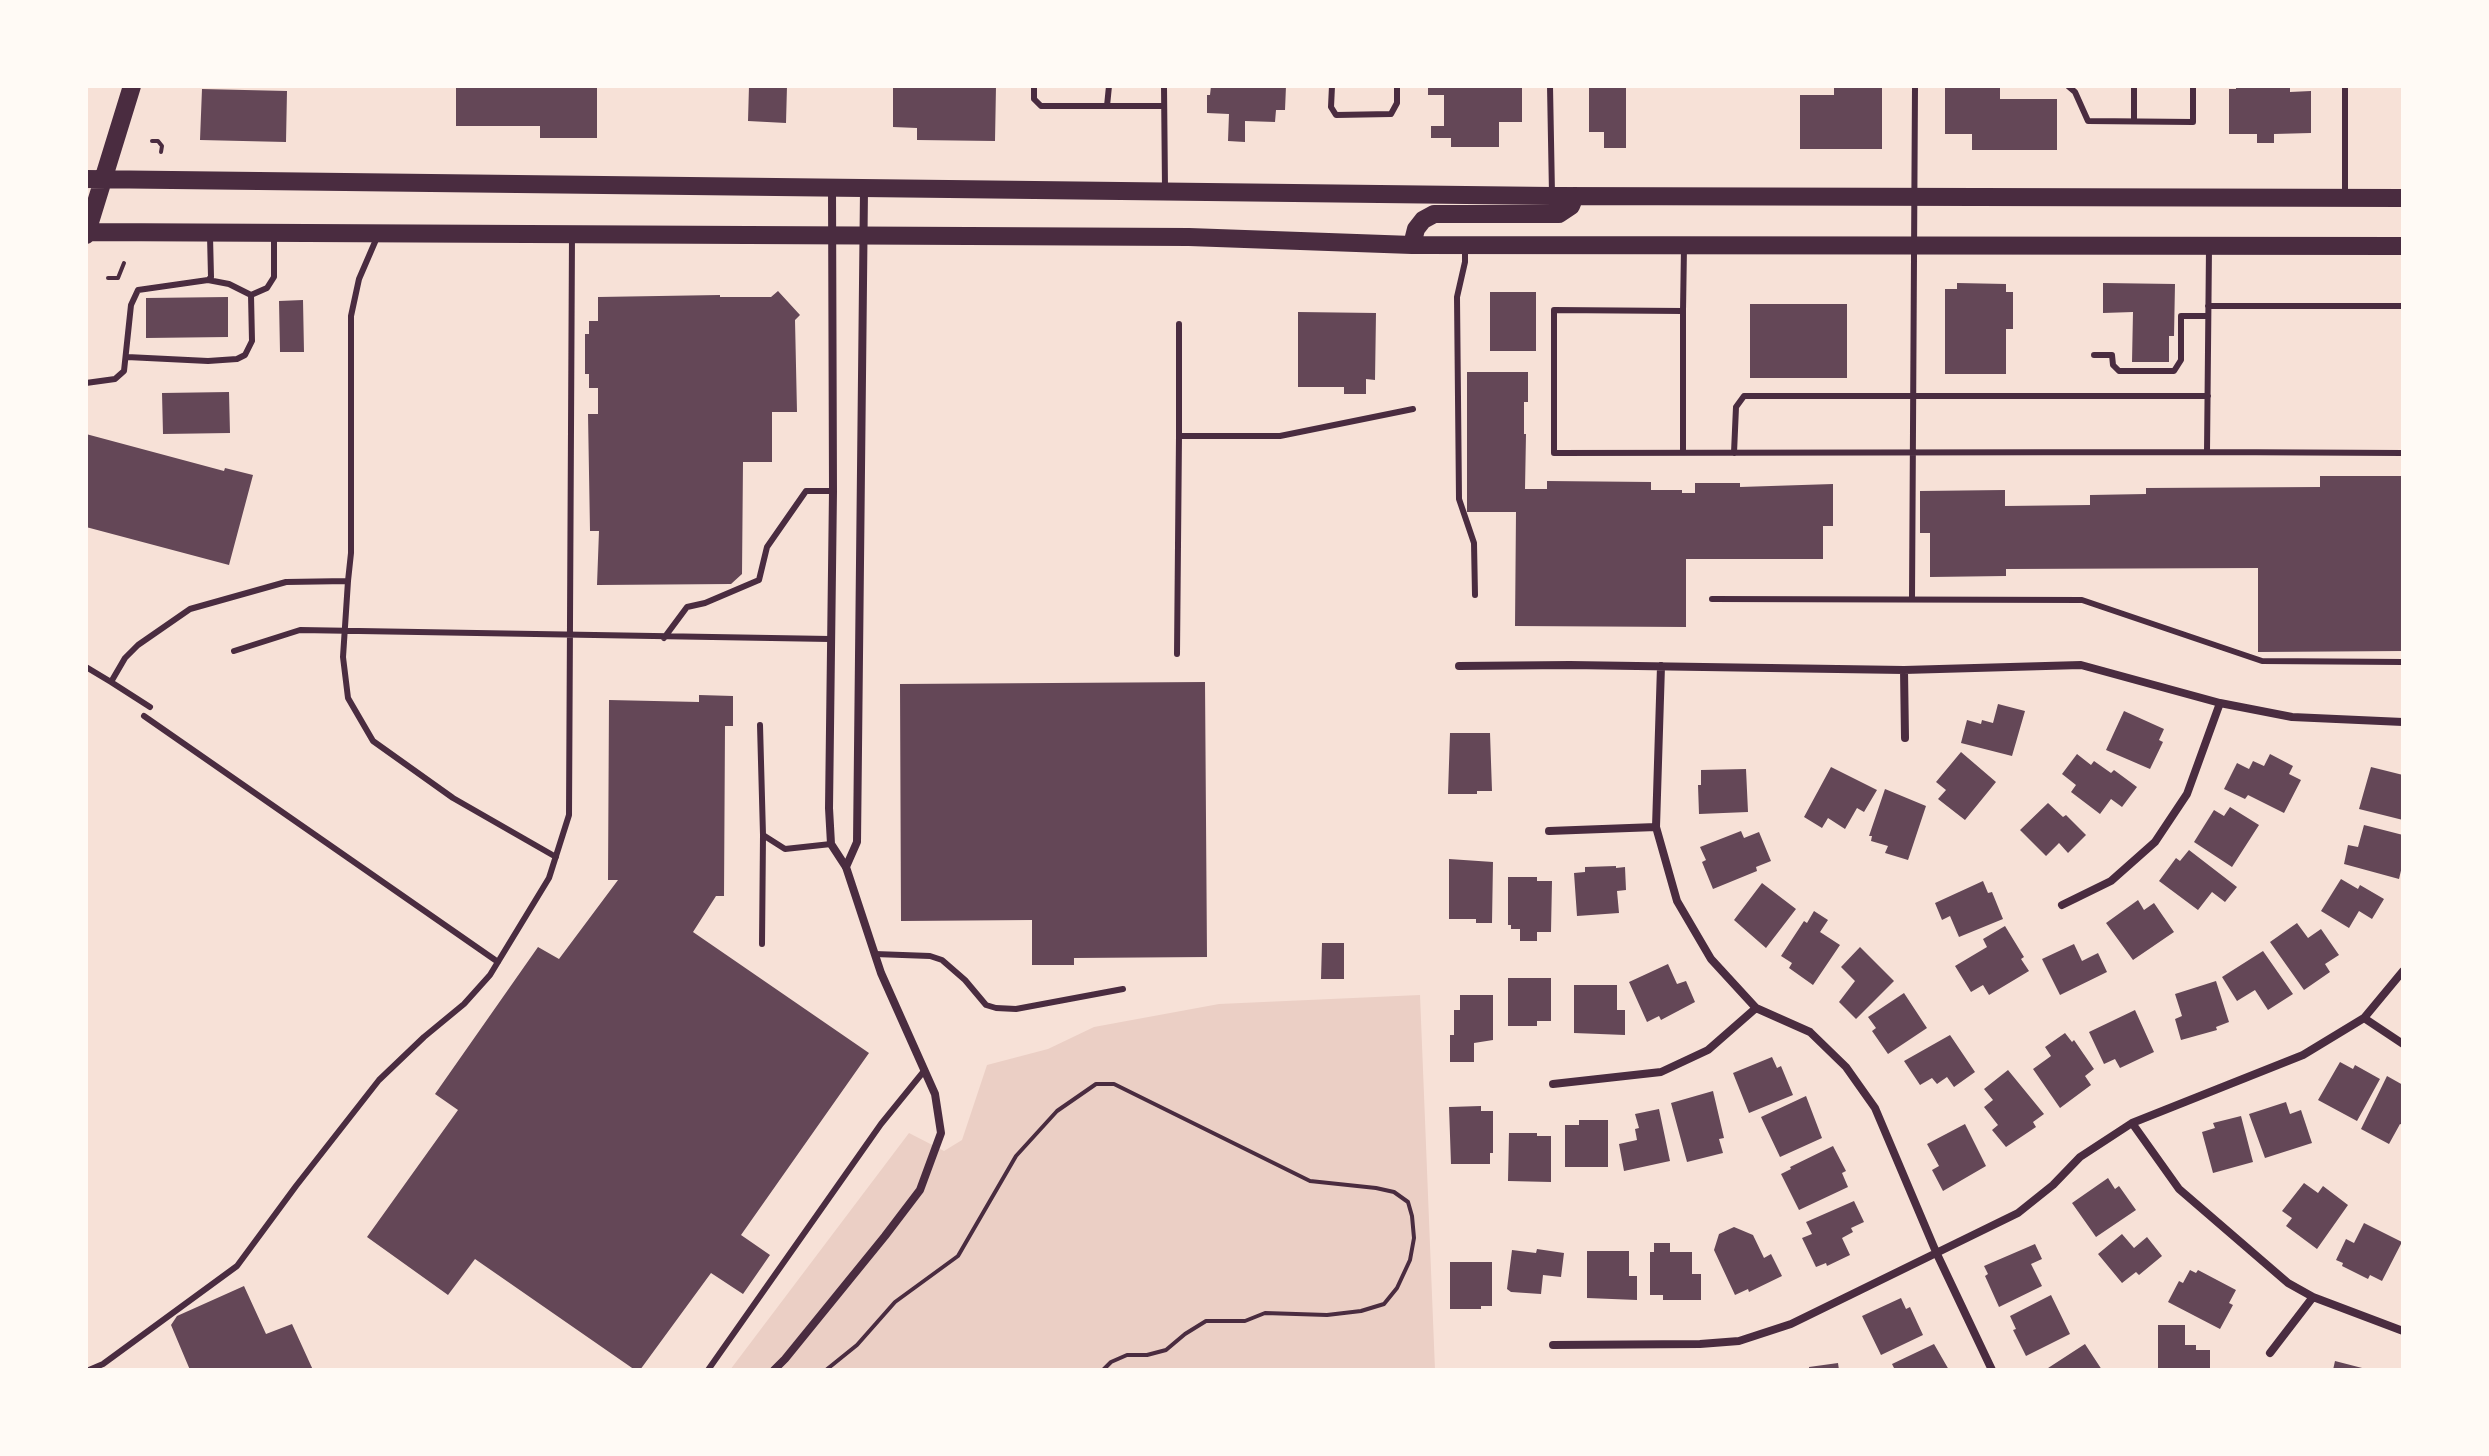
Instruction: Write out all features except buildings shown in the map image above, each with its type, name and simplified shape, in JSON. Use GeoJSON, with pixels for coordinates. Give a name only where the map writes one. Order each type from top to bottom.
{"type":"FeatureCollection","features":[{"type":"Feature","properties":{"kind":"main road"},"geometry":{"type":"LineString","coordinates":[[132,86],[95,179],[86,233],[1189,237],[1412,245],[2403,246]]}},
{"type":"Feature","properties":{"kind":"main road"},"geometry":{"type":"LineString","coordinates":[[95,179],[1552,196],[2403,198]]}},
{"type":"Feature","properties":{"kind":"main road"},"geometry":{"type":"LineString","coordinates":[[1412,245],[1416,229],[1423,220],[1434,214],[1559,214],[1571,206],[1575,196]]}},
{"type":"Feature","properties":{"kind":"street"},"geometry":{"type":"LineString","coordinates":[[774,1370],[920,1190],[941,1133],[935,1094],[875,954],[846,867],[831,844],[832,189]]}},
{"type":"Feature","properties":{"kind":"street"},"geometry":{"type":"LineString","coordinates":[[846,867],[857,842],[864,190]]}},
{"type":"Feature","properties":{"kind":"street"},"geometry":{"type":"LineString","coordinates":[[1459,666],[1904,670],[2081,665],[2220,703],[2292,717],[2403,722]]}},
{"type":"Feature","properties":{"kind":"street"},"geometry":{"type":"LineString","coordinates":[[1661,666],[1656,827],[1677,901],[1711,959],[1756,1008],[1810,1032],[1846,1067],[1875,1108],[1936,1252],[1992,1370]]}},
{"type":"Feature","properties":{"kind":"street"},"geometry":{"type":"LineString","coordinates":[[1904,670],[1905,738]]}},
{"type":"Feature","properties":{"kind":"street"},"geometry":{"type":"LineString","coordinates":[[2062,905],[2111,881],[2155,842],[2187,794],[2220,703]]}},
{"type":"Feature","properties":{"kind":"street"},"geometry":{"type":"LineString","coordinates":[[1549,831],[1656,827]]}},
{"type":"Feature","properties":{"kind":"street"},"geometry":{"type":"LineString","coordinates":[[1553,1345],[1739,1341],[1791,1324],[2018,1213],[2053,1185],[2080,1157],[2132,1123],[2303,1055],[2364,1018],[2403,971]]}},
{"type":"Feature","properties":{"kind":"street"},"geometry":{"type":"LineString","coordinates":[[1553,1084],[1661,1072],[1708,1050],[1756,1008]]}},
{"type":"Feature","properties":{"kind":"street"},"geometry":{"type":"LineString","coordinates":[[2364,1018],[2403,1044]]}},
{"type":"Feature","properties":{"kind":"street"},"geometry":{"type":"LineString","coordinates":[[2132,1123],[2179,1189],[2288,1283],[2313,1297],[2403,1331]]}},
{"type":"Feature","properties":{"kind":"street"},"geometry":{"type":"LineString","coordinates":[[2270,1353],[2313,1297]]}},
{"type":"Feature","properties":{"kind":"lane"},"geometry":{"type":"LineString","coordinates":[[1034,86],[1034,99],[1041,106],[1164,106]]}},
{"type":"Feature","properties":{"kind":"lane"},"geometry":{"type":"LineString","coordinates":[[1107,106],[1109,86]]}},
{"type":"Feature","properties":{"kind":"lane"},"geometry":{"type":"LineString","coordinates":[[1164,86],[1166,191]]}},
{"type":"Feature","properties":{"kind":"lane"},"geometry":{"type":"LineString","coordinates":[[1332,86],[1331,107],[1336,115],[1391,114],[1397,103],[1397,86]]}},
{"type":"Feature","properties":{"kind":"lane"},"geometry":{"type":"LineString","coordinates":[[1550,86],[1552,196]]}},
{"type":"Feature","properties":{"kind":"lane"},"geometry":{"type":"LineString","coordinates":[[1912,599],[1915,86]]}},
{"type":"Feature","properties":{"kind":"lane"},"geometry":{"type":"LineString","coordinates":[[2068,86],[2075,92],[2088,121],[2193,122],[2193,86]]}},
{"type":"Feature","properties":{"kind":"lane"},"geometry":{"type":"LineString","coordinates":[[2134,86],[2134,121]]}},
{"type":"Feature","properties":{"kind":"lane"},"geometry":{"type":"LineString","coordinates":[[2345,86],[2345,198]]}},
{"type":"Feature","properties":{"kind":"lane"},"geometry":{"type":"LineString","coordinates":[[208,280],[211,277],[210,233]]}},
{"type":"Feature","properties":{"kind":"lane"},"geometry":{"type":"LineString","coordinates":[[251,295],[267,288],[274,277],[274,233]]}},
{"type":"Feature","properties":{"kind":"lane"},"geometry":{"type":"LineString","coordinates":[[378,234],[359,279],[351,316],[348,581],[343,657],[348,698],[373,741],[453,798],[556,857]]}},
{"type":"Feature","properties":{"kind":"lane"},"geometry":{"type":"LineString","coordinates":[[89,1370],[103,1364],[237,1266],[379,1080],[464,1004],[490,975],[549,878],[569,815],[572,235]]}},
{"type":"Feature","properties":{"kind":"lane"},"geometry":{"type":"LineString","coordinates":[[1683,453],[1684,244]]}},
{"type":"Feature","properties":{"kind":"lane"},"geometry":{"type":"LineString","coordinates":[[1465,245],[1465,262],[1457,297],[1459,499],[1474,543],[1475,595]]}},
{"type":"Feature","properties":{"kind":"lane"},"geometry":{"type":"LineString","coordinates":[[2207,452],[2209,245]]}},
{"type":"Feature","properties":{"kind":"lane"},"geometry":{"type":"LineString","coordinates":[[86,383],[115,379],[124,371],[131,305],[138,290],[208,280],[229,284],[251,295]]}},
{"type":"Feature","properties":{"kind":"lane"},"geometry":{"type":"LineString","coordinates":[[127,357],[208,361],[237,359],[245,355],[252,341],[251,295]]}},
{"type":"Feature","properties":{"kind":"lane"},"geometry":{"type":"LineString","coordinates":[[2208,306],[2403,306]]}},
{"type":"Feature","properties":{"kind":"lane"},"geometry":{"type":"LineString","coordinates":[[1683,311],[1554,310],[1554,453],[2403,453]]}},
{"type":"Feature","properties":{"kind":"lane"},"geometry":{"type":"LineString","coordinates":[[2094,355],[2112,355],[2113,365],[2119,371],[2174,371],[2181,360],[2181,316],[2208,316]]}},
{"type":"Feature","properties":{"kind":"lane"},"geometry":{"type":"LineString","coordinates":[[1177,654],[1179,324]]}},
{"type":"Feature","properties":{"kind":"lane"},"geometry":{"type":"LineString","coordinates":[[1734,453],[1736,407],[1744,396],[2208,396]]}},
{"type":"Feature","properties":{"kind":"lane"},"geometry":{"type":"LineString","coordinates":[[1179,436],[1280,436],[1413,409]]}},
{"type":"Feature","properties":{"kind":"lane"},"geometry":{"type":"LineString","coordinates":[[664,638],[687,607],[705,603],[759,580],[767,547],[806,491],[833,491]]}},
{"type":"Feature","properties":{"kind":"lane"},"geometry":{"type":"LineString","coordinates":[[111,682],[125,658],[138,645],[190,609],[286,582],[348,581]]}},
{"type":"Feature","properties":{"kind":"lane"},"geometry":{"type":"LineString","coordinates":[[1712,599],[2082,600],[2262,661],[2403,662]]}},
{"type":"Feature","properties":{"kind":"lane"},"geometry":{"type":"LineString","coordinates":[[234,651],[300,630],[830,639]]}},
{"type":"Feature","properties":{"kind":"lane"},"geometry":{"type":"LineString","coordinates":[[86,667],[150,707]]}},
{"type":"Feature","properties":{"kind":"lane"},"geometry":{"type":"LineString","coordinates":[[144,716],[498,962]]}},
{"type":"Feature","properties":{"kind":"lane"},"geometry":{"type":"LineString","coordinates":[[760,725],[762,944]]}},
{"type":"Feature","properties":{"kind":"lane"},"geometry":{"type":"LineString","coordinates":[[763,835],[785,849],[831,844]]}},
{"type":"Feature","properties":{"kind":"lane"},"geometry":{"type":"LineString","coordinates":[[875,954],[930,956],[942,960],[965,980],[986,1005],[996,1008],[1016,1009],[1123,989]]}},
{"type":"Feature","properties":{"kind":"lane"},"geometry":{"type":"LineString","coordinates":[[708,1370],[881,1124],[924,1071]]}},
{"type":"Feature","properties":{"kind":"path"},"geometry":{"type":"LineString","coordinates":[[152,141],[158,141],[162,146],[161,152]]}},
{"type":"Feature","properties":{"kind":"path"},"geometry":{"type":"LineString","coordinates":[[108,278],[118,278],[124,263]]}},
{"type":"Feature","properties":{"kind":"path"},"geometry":{"type":"LineString","coordinates":[[826,1370],[857,1345],[895,1302],[958,1256],[1016,1156],[1057,1111],[1096,1084],[1114,1084],[1310,1181],[1376,1188],[1394,1192],[1408,1202],[1414,1238],[1410,1260],[1397,1288],[1384,1304],[1361,1311],[1327,1315],[1277,1312],[1245,1321],[1206,1321],[1166,1350],[1147,1355],[1127,1355],[1111,1362],[1103,1370]]}},
{"type":"Feature","properties":{"kind":"shaded area"},"geometry":{"type":"Polygon","coordinates":[[[1420,995],[1435,1370],[730,1370],[909,1133],[944,1151],[962,1140],[987,1065],[1048,1049],[1094,1027],[1219,1004],[1420,995]]]}}]}
